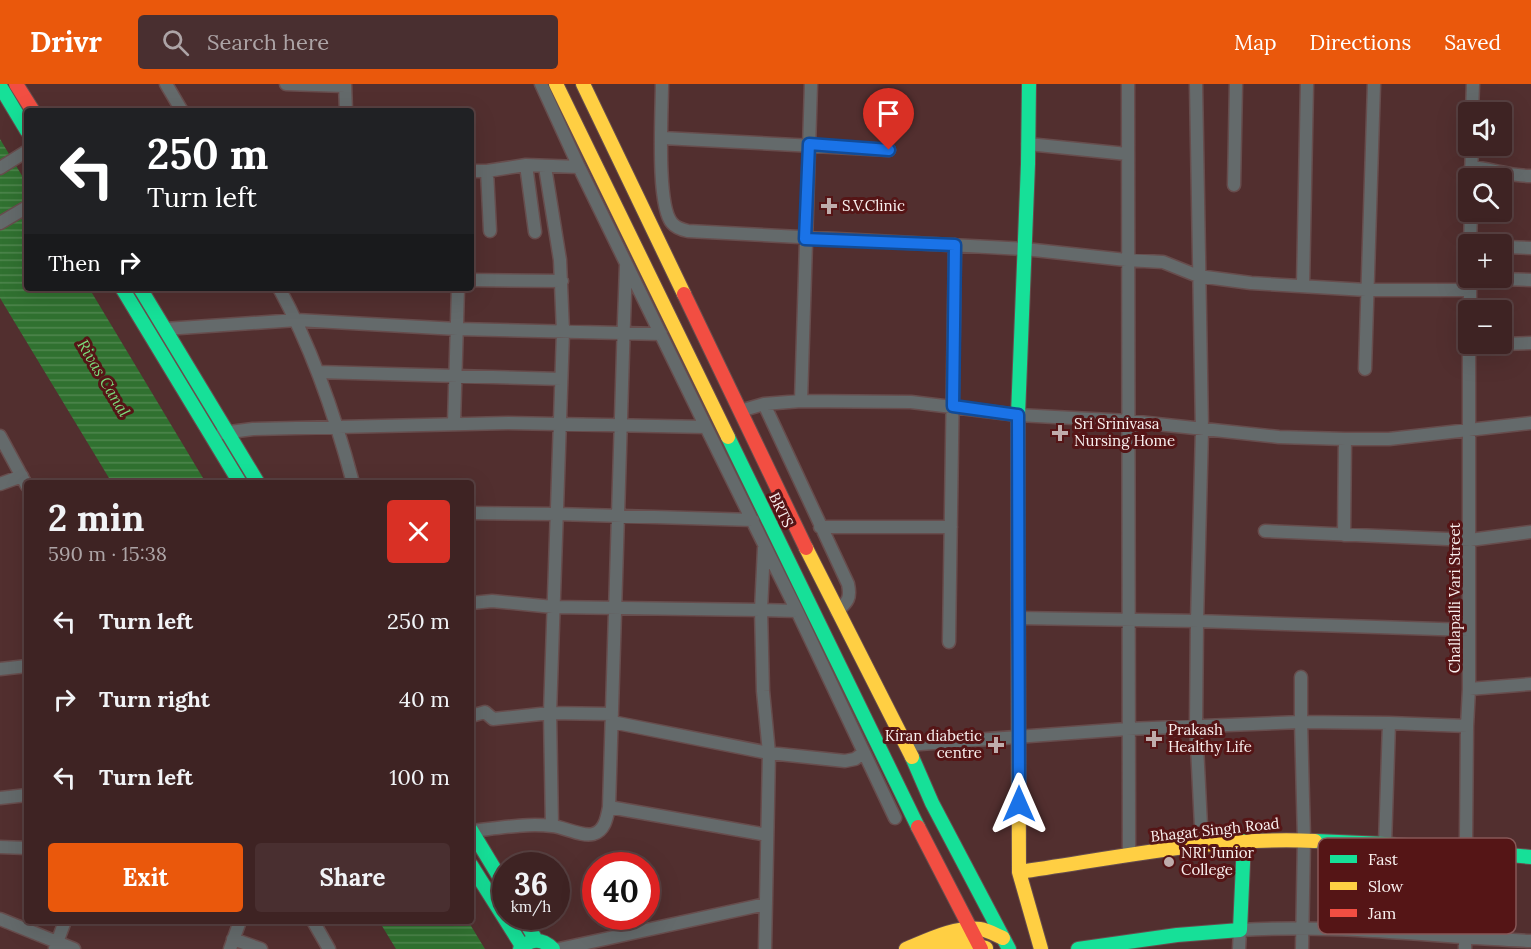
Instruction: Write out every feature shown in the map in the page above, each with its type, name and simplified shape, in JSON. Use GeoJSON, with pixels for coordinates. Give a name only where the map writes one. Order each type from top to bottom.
{"type":"FeatureCollection","features":[{"type":"Feature","properties":{"kind":"street"},"geometry":{"type":"LineString","coordinates":[[16,84],[31,108]]}},
{"type":"Feature","properties":{"kind":"street"},"geometry":{"type":"LineString","coordinates":[[166,84],[180,108]]}},
{"type":"Feature","properties":{"kind":"street"},"geometry":{"type":"LineString","coordinates":[[286,84],[345,85],[346,108]]}},
{"type":"Feature","properties":{"kind":"street"},"geometry":{"type":"LineString","coordinates":[[541,84],[579,167],[860,741],[863,753],[895,818]]}},
{"type":"Feature","properties":{"kind":"street","name":"BRTS"},"geometry":{"type":"LineString","coordinates":[[556,84],[970,929],[983,948]]}},
{"type":"Feature","properties":{"kind":"street"},"geometry":{"type":"LineString","coordinates":[[583,84],[837,611],[906,745],[932,803],[1006,943]]}},
{"type":"Feature","properties":{"kind":"street"},"geometry":{"type":"LineString","coordinates":[[662,84],[662,190],[665,210],[671,223],[688,231],[1025,249],[1163,262],[1198,276],[1302,286],[1366,290],[1458,283]]}},
{"type":"Feature","properties":{"kind":"street"},"geometry":{"type":"LineString","coordinates":[[801,401],[811,84]]}},
{"type":"Feature","properties":{"kind":"street"},"geometry":{"type":"LineString","coordinates":[[1029,84],[1018,415],[1019,872],[1041,949]]}},
{"type":"Feature","properties":{"kind":"street"},"geometry":{"type":"LineString","coordinates":[[1128,84],[1126,260],[1129,420],[1127,620],[1129,855]]}},
{"type":"Feature","properties":{"kind":"street"},"geometry":{"type":"LineString","coordinates":[[1196,84],[1202,430],[1196,726],[1202,846]]}},
{"type":"Feature","properties":{"kind":"street"},"geometry":{"type":"LineString","coordinates":[[1234,185],[1236,84]]}},
{"type":"Feature","properties":{"kind":"street"},"geometry":{"type":"LineString","coordinates":[[1302,286],[1307,84]]}},
{"type":"Feature","properties":{"kind":"street"},"geometry":{"type":"LineString","coordinates":[[1365,369],[1374,84]]}},
{"type":"Feature","properties":{"kind":"street"},"geometry":{"type":"LineString","coordinates":[[1472,102],[1473,84]]}},
{"type":"Feature","properties":{"kind":"street"},"geometry":{"type":"LineString","coordinates":[[0,86],[24,126]]}},
{"type":"Feature","properties":{"kind":"street"},"geometry":{"type":"LineString","coordinates":[[663,138],[889,150]]}},
{"type":"Feature","properties":{"kind":"street"},"geometry":{"type":"LineString","coordinates":[[1028,144],[1127,154]]}},
{"type":"Feature","properties":{"kind":"street"},"geometry":{"type":"LineString","coordinates":[[0,168],[24,153]]}},
{"type":"Feature","properties":{"kind":"street"},"geometry":{"type":"LineString","coordinates":[[474,171],[526,165],[579,167]]}},
{"type":"Feature","properties":{"kind":"street"},"geometry":{"type":"LineString","coordinates":[[526,165],[535,232]]}},
{"type":"Feature","properties":{"kind":"street"},"geometry":{"type":"LineString","coordinates":[[545,167],[559,250],[563,332],[550,713],[552,826]]}},
{"type":"Feature","properties":{"kind":"street"},"geometry":{"type":"LineString","coordinates":[[487,171],[490,231]]}},
{"type":"Feature","properties":{"kind":"street"},"geometry":{"type":"LineString","coordinates":[[1512,176],[1531,176]]}},
{"type":"Feature","properties":{"kind":"street"},"geometry":{"type":"LineString","coordinates":[[0,223],[24,209]]}},
{"type":"Feature","properties":{"kind":"street"},"geometry":{"type":"LineString","coordinates":[[949,642],[955,245]]}},
{"type":"Feature","properties":{"kind":"street"},"geometry":{"type":"LineString","coordinates":[[1512,247],[1531,248]]}},
{"type":"Feature","properties":{"kind":"street"},"geometry":{"type":"LineString","coordinates":[[474,831],[516,826],[552,826],[591,835],[600,830],[607,819],[626,262]]}},
{"type":"Feature","properties":{"kind":"street"},"geometry":{"type":"LineString","coordinates":[[1512,279],[1531,280]]}},
{"type":"Feature","properties":{"kind":"street"},"geometry":{"type":"LineString","coordinates":[[474,280],[562,281]]}},
{"type":"Feature","properties":{"kind":"street"},"geometry":{"type":"LineString","coordinates":[[124,291],[238,480]]}},
{"type":"Feature","properties":{"kind":"street"},"geometry":{"type":"LineString","coordinates":[[142,291],[256,480]]}},
{"type":"Feature","properties":{"kind":"street"},"geometry":{"type":"LineString","coordinates":[[281,291],[297,320],[318,372],[338,426],[352,480]]}},
{"type":"Feature","properties":{"kind":"street"},"geometry":{"type":"LineString","coordinates":[[454,423],[458,291]]}},
{"type":"Feature","properties":{"kind":"street"},"geometry":{"type":"LineString","coordinates":[[165,329],[297,320],[457,329],[661,334]]}},
{"type":"Feature","properties":{"kind":"street"},"geometry":{"type":"LineString","coordinates":[[1512,343],[1531,343]]}},
{"type":"Feature","properties":{"kind":"street","name":"Challapalli Vari Street"},"geometry":{"type":"LineString","coordinates":[[1466,838],[1470,540],[1469,354]]}},
{"type":"Feature","properties":{"kind":"street"},"geometry":{"type":"LineString","coordinates":[[318,372],[561,379]]}},
{"type":"Feature","properties":{"kind":"street"},"geometry":{"type":"LineString","coordinates":[[740,411],[764,404],[801,401],[888,401],[953,406],[1018,415],[1129,420],[1279,437],[1346,439],[1389,439],[1531,423]]}},
{"type":"Feature","properties":{"kind":"street"},"geometry":{"type":"LineString","coordinates":[[764,404],[848,584],[850,593],[848,602],[837,611]]}},
{"type":"Feature","properties":{"kind":"street"},"geometry":{"type":"LineString","coordinates":[[213,436],[228,431],[454,423],[706,428]]}},
{"type":"Feature","properties":{"kind":"street"},"geometry":{"type":"LineString","coordinates":[[0,436],[24,480]]}},
{"type":"Feature","properties":{"kind":"street"},"geometry":{"type":"LineString","coordinates":[[1344,535],[1346,439]]}},
{"type":"Feature","properties":{"kind":"street"},"geometry":{"type":"LineString","coordinates":[[0,484],[24,481]]}},
{"type":"Feature","properties":{"kind":"street"},"geometry":{"type":"LineString","coordinates":[[474,513],[753,520]]}},
{"type":"Feature","properties":{"kind":"street"},"geometry":{"type":"LineString","coordinates":[[820,526],[951,527]]}},
{"type":"Feature","properties":{"kind":"street"},"geometry":{"type":"LineString","coordinates":[[1265,531],[1470,540],[1531,532]]}},
{"type":"Feature","properties":{"kind":"street"},"geometry":{"type":"LineString","coordinates":[[764,544],[761,610],[763,691],[769,753],[765,949]]}},
{"type":"Feature","properties":{"kind":"street"},"geometry":{"type":"LineString","coordinates":[[474,603],[492,601],[553,607],[797,611]]}},
{"type":"Feature","properties":{"kind":"street"},"geometry":{"type":"LineString","coordinates":[[1019,618],[1469,630]]}},
{"type":"Feature","properties":{"kind":"street"},"geometry":{"type":"LineString","coordinates":[[0,669],[24,666]]}},
{"type":"Feature","properties":{"kind":"street"},"geometry":{"type":"LineString","coordinates":[[1300,677],[1304,839],[1302,949]]}},
{"type":"Feature","properties":{"kind":"street"},"geometry":{"type":"LineString","coordinates":[[1469,689],[1531,684]]}},
{"type":"Feature","properties":{"kind":"street"},"geometry":{"type":"LineString","coordinates":[[474,715],[485,712],[493,718],[550,713],[612,718],[769,753],[845,760],[855,759],[863,753]]}},
{"type":"Feature","properties":{"kind":"street"},"geometry":{"type":"LineString","coordinates":[[906,745],[1196,726],[1301,723],[1467,726]]}},
{"type":"Feature","properties":{"kind":"street"},"geometry":{"type":"LineString","coordinates":[[1385,838],[1389,723]]}},
{"type":"Feature","properties":{"kind":"street"},"geometry":{"type":"LineString","coordinates":[[0,798],[24,795]]}},
{"type":"Feature","properties":{"kind":"street"},"geometry":{"type":"LineString","coordinates":[[609,807],[766,835]]}},
{"type":"Feature","properties":{"kind":"street"},"geometry":{"type":"LineString","coordinates":[[474,836],[492,865]]}},
{"type":"Feature","properties":{"kind":"street","name":"Bhagat Singh Road"},"geometry":{"type":"LineString","coordinates":[[1019,872],[1129,855],[1244,841],[1318,840]]}},
{"type":"Feature","properties":{"kind":"street"},"geometry":{"type":"LineString","coordinates":[[1239,949],[1244,841]]}},
{"type":"Feature","properties":{"kind":"street"},"geometry":{"type":"LineString","coordinates":[[0,847],[24,848]]}},
{"type":"Feature","properties":{"kind":"street","name":"Bhagat Singh Road"},"geometry":{"type":"LineString","coordinates":[[1516,856],[1531,857]]}},
{"type":"Feature","properties":{"kind":"street"},"geometry":{"type":"LineString","coordinates":[[474,871],[521,948],[526,943],[536,940],[547,943],[553,949]]}},
{"type":"Feature","properties":{"kind":"street"},"geometry":{"type":"LineString","coordinates":[[558,949],[766,904]]}},
{"type":"Feature","properties":{"kind":"street"},"geometry":{"type":"LineString","coordinates":[[0,919],[56,946],[74,949]]}},
{"type":"Feature","properties":{"kind":"street"},"geometry":{"type":"LineString","coordinates":[[56,946],[64,924]]}},
{"type":"Feature","properties":{"kind":"street"},"geometry":{"type":"LineString","coordinates":[[239,924],[232,944],[261,949]]}},
{"type":"Feature","properties":{"kind":"street"},"geometry":{"type":"LineString","coordinates":[[316,924],[329,949]]}},
{"type":"Feature","properties":{"kind":"street"},"geometry":{"type":"LineString","coordinates":[[906,949],[938,937],[970,929],[983,930],[1006,943]]}},
{"type":"Feature","properties":{"kind":"street"},"geometry":{"type":"LineString","coordinates":[[530,930],[536,940]]}},
{"type":"Feature","properties":{"kind":"street"},"geometry":{"type":"LineString","coordinates":[[1078,949],[1177,935],[1240,930],[1318,930]]}},
{"type":"Feature","properties":{"kind":"street"},"geometry":{"type":"LineString","coordinates":[[1364,934],[1466,944],[1531,941]]}},
{"type":"Feature","properties":{"kind":"street"},"geometry":{"type":"LineString","coordinates":[[928,949],[966,943],[983,948]]}},
{"type":"Feature","properties":{"kind":"water","name":"Rivas Canal"},"geometry":{"type":"Polygon","coordinates":[[[0,139],[24,179],[24,291],[91,291],[204,480],[110,480],[0,298],[0,139]]]}},
{"type":"Feature","properties":{"kind":"water"},"geometry":{"type":"Polygon","coordinates":[[[381,924],[470,924],[485,949],[396,949],[381,924]]]}},
{"type":"Feature","properties":{"kind":"traffic: fast"},"geometry":{"type":"LineString","coordinates":[[1018,573],[1018,415],[1029,84]]}},
{"type":"Feature","properties":{"kind":"traffic: fast"},"geometry":{"type":"LineString","coordinates":[[0,86],[24,126]]}},
{"type":"Feature","properties":{"kind":"traffic: fast"},"geometry":{"type":"LineString","coordinates":[[124,291],[238,480]]}},
{"type":"Feature","properties":{"kind":"traffic: fast"},"geometry":{"type":"LineString","coordinates":[[142,291],[256,480]]}},
{"type":"Feature","properties":{"kind":"traffic: fast"},"geometry":{"type":"LineString","coordinates":[[728,437],[918,827]]}},
{"type":"Feature","properties":{"kind":"traffic: fast"},"geometry":{"type":"LineString","coordinates":[[912,757],[932,803],[1009,949]]}},
{"type":"Feature","properties":{"kind":"traffic: fast"},"geometry":{"type":"LineString","coordinates":[[474,835],[492,865]]}},
{"type":"Feature","properties":{"kind":"traffic: fast"},"geometry":{"type":"LineString","coordinates":[[1078,949],[1177,935],[1240,930],[1244,841]]}},
{"type":"Feature","properties":{"kind":"traffic: fast"},"geometry":{"type":"LineString","coordinates":[[1516,856],[1531,857]]}},
{"type":"Feature","properties":{"kind":"traffic: fast"},"geometry":{"type":"LineString","coordinates":[[474,870],[522,946]]}},
{"type":"Feature","properties":{"kind":"traffic: fast"},"geometry":{"type":"LineString","coordinates":[[530,930],[536,940]]}},
{"type":"Feature","properties":{"kind":"traffic: fast"},"geometry":{"type":"LineString","coordinates":[[520,949],[532,941],[541,941],[553,949]]}},
{"type":"Feature","properties":{"kind":"traffic: slow"},"geometry":{"type":"LineString","coordinates":[[556,84],[728,437]]}},
{"type":"Feature","properties":{"kind":"traffic: slow"},"geometry":{"type":"LineString","coordinates":[[583,84],[684,294]]}},
{"type":"Feature","properties":{"kind":"traffic: slow"},"geometry":{"type":"LineString","coordinates":[[806,548],[912,757]]}},
{"type":"Feature","properties":{"kind":"traffic: slow"},"geometry":{"type":"LineString","coordinates":[[1018,573],[1019,872]]}},
{"type":"Feature","properties":{"kind":"traffic: slow"},"geometry":{"type":"LineString","coordinates":[[1041,949],[1019,872],[1204,845],[1278,840],[1315,841]]}},
{"type":"Feature","properties":{"kind":"traffic: slow"},"geometry":{"type":"LineString","coordinates":[[906,949],[942,934],[961,930],[989,931],[1003,938]]}},
{"type":"Feature","properties":{"kind":"traffic: slow"},"geometry":{"type":"LineString","coordinates":[[928,949],[966,943],[986,948]]}},
{"type":"Feature","properties":{"kind":"traffic: jam"},"geometry":{"type":"LineString","coordinates":[[16,84],[31,108]]}},
{"type":"Feature","properties":{"kind":"traffic: jam"},"geometry":{"type":"LineString","coordinates":[[684,294],[806,548]]}},
{"type":"Feature","properties":{"kind":"traffic: jam"},"geometry":{"type":"LineString","coordinates":[[918,827],[981,949]]}},
{"type":"Feature","properties":{"kind":"place","name":"S.V.Clinic"},"geometry":{"type":"Point","coordinates":[829,206]}},
{"type":"Feature","properties":{"kind":"place","name":"Sri Srinivasa Nursing Home"},"geometry":{"type":"Point","coordinates":[1060,433]}},
{"type":"Feature","properties":{"kind":"place","name":"Prakash Healthy Life"},"geometry":{"type":"Point","coordinates":[1154,739]}},
{"type":"Feature","properties":{"kind":"place","name":"Kiran diabetic centre"},"geometry":{"type":"Point","coordinates":[996,745]}},
{"type":"Feature","properties":{"kind":"place","name":"NRI Junior College"},"geometry":{"type":"Point","coordinates":[1169,862]}},
{"type":"Feature","properties":{"kind":"route"},"geometry":{"type":"LineString","coordinates":[[889,150],[809,144],[805,239],[955,245],[953,406],[1018,415],[1019,804]]}}]}
